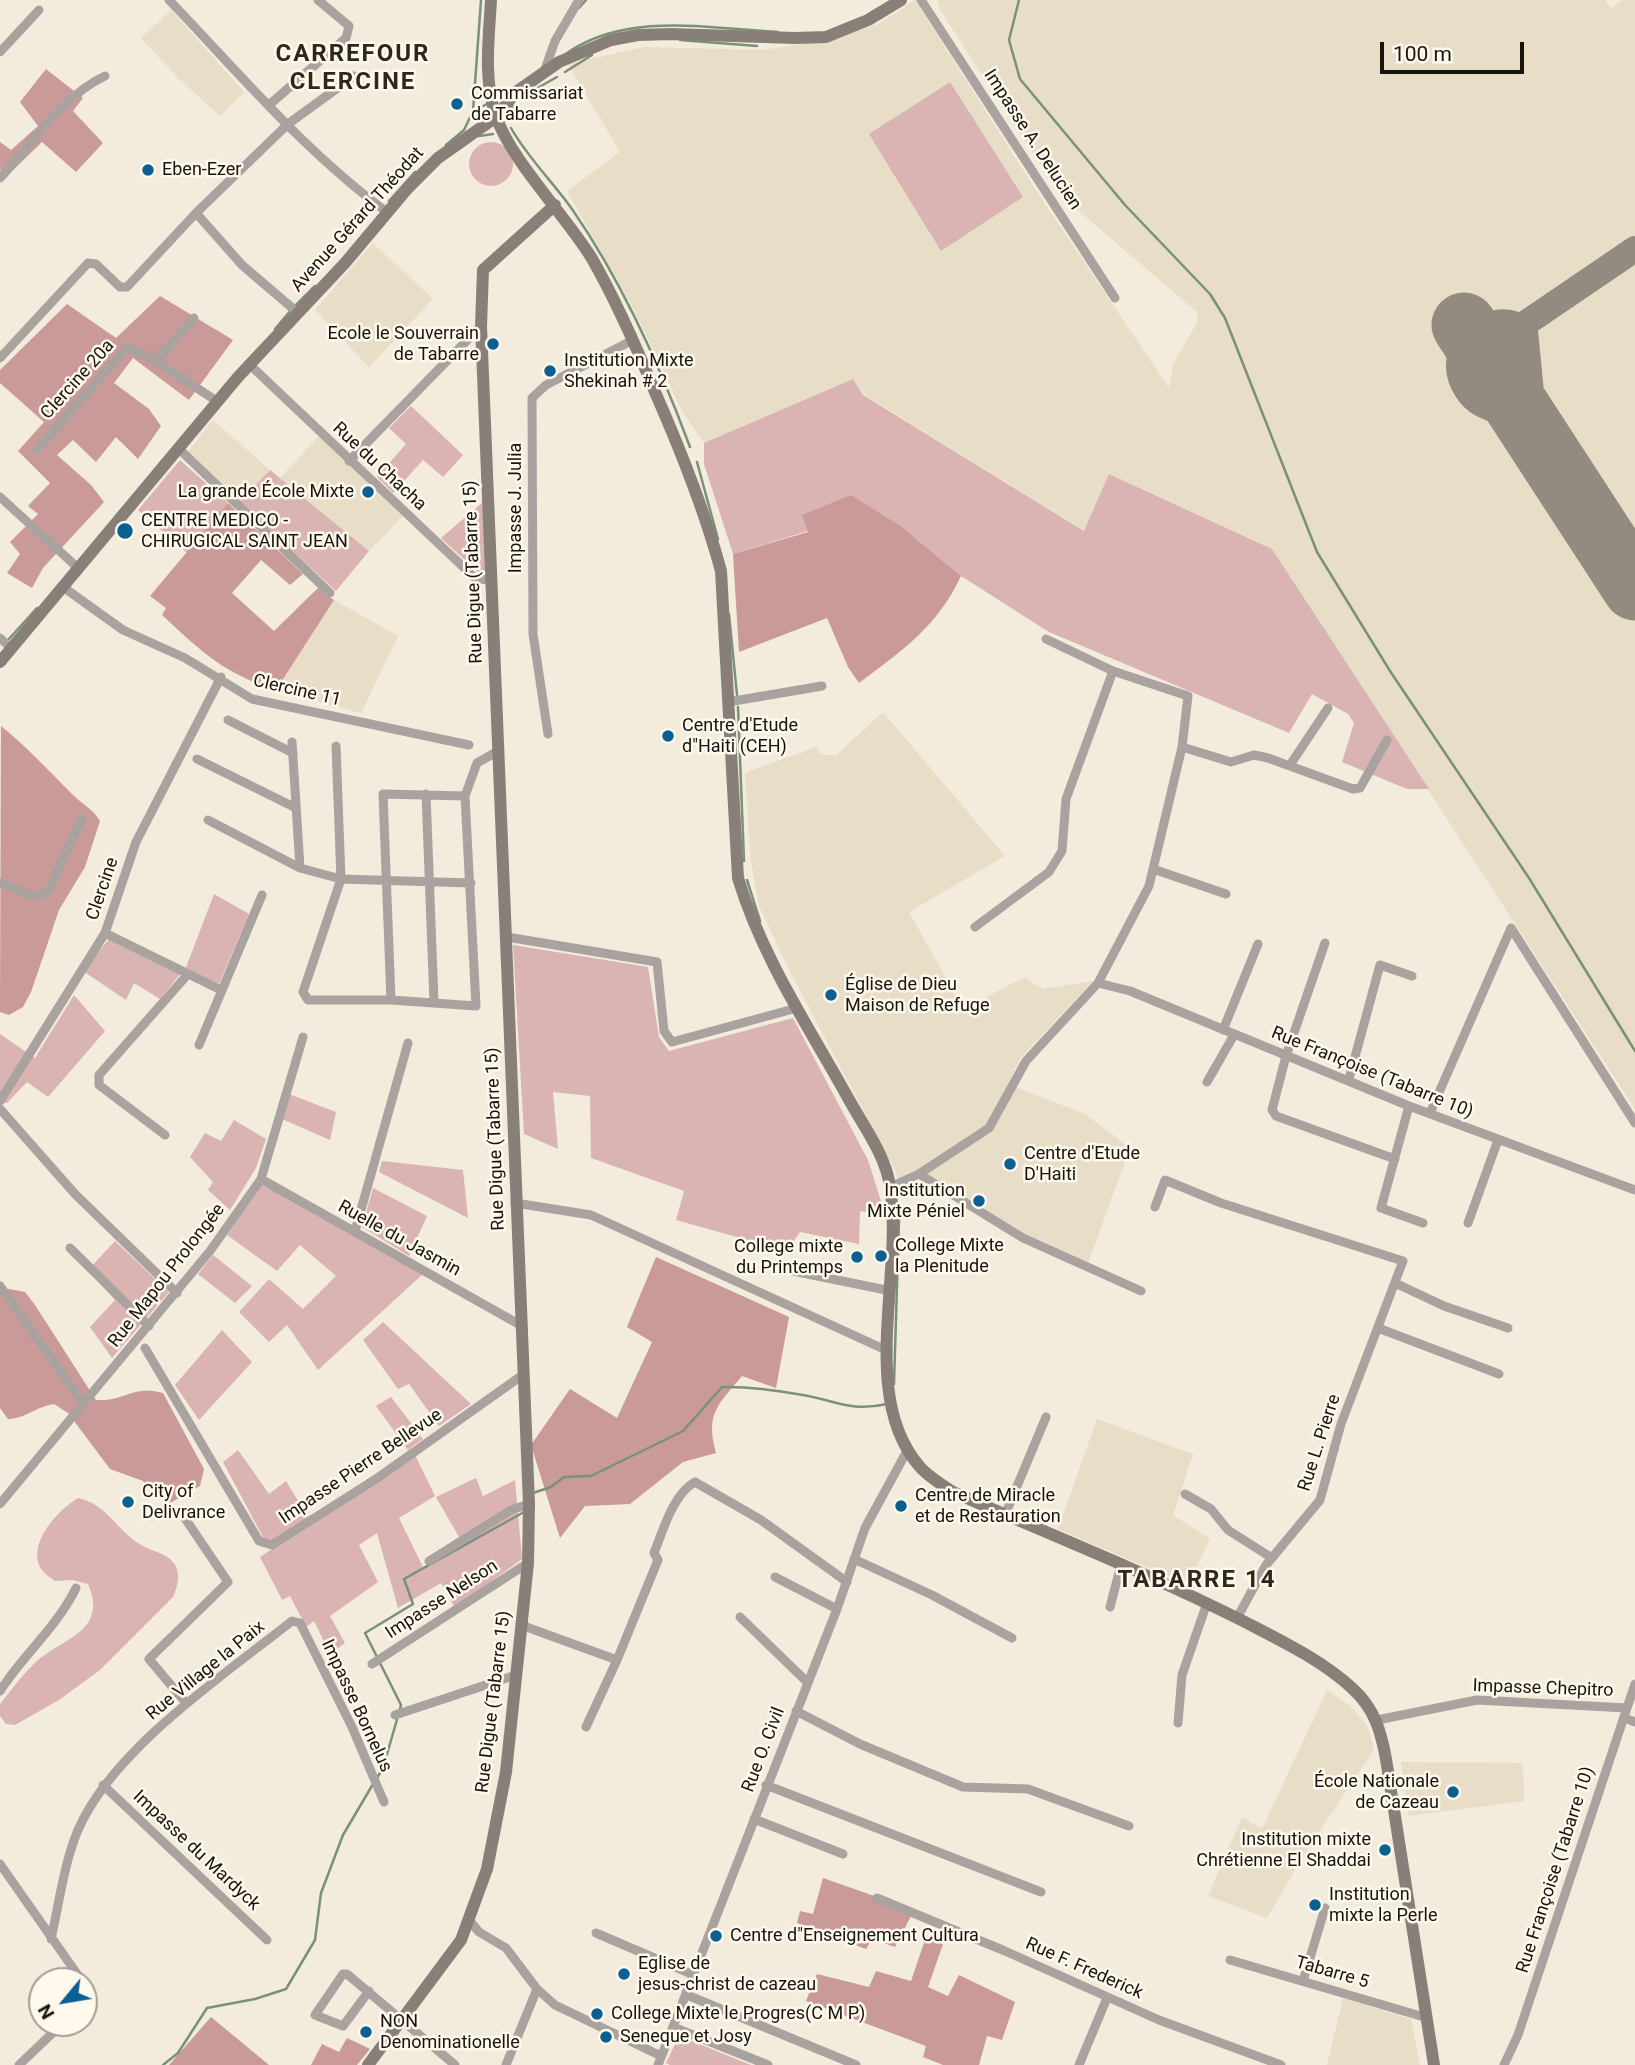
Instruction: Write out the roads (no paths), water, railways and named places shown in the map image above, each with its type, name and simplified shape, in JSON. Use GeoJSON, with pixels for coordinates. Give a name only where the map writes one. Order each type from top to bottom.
{"type":"FeatureCollection","features":[{"type":"Feature","properties":{"kind":"street"},"geometry":{"type":"LineString","coordinates":[[169,0],[288,124],[355,189],[387,212]]}},
{"type":"Feature","properties":{"kind":"street"},"geometry":{"type":"LineString","coordinates":[[270,105],[346,38],[349,26],[318,0]]}},
{"type":"Feature","properties":{"kind":"street"},"geometry":{"type":"LineString","coordinates":[[491,0],[488,78],[496,117],[518,155],[590,257],[633,340],[691,474],[710,528],[721,571],[737,878],[769,961],[873,1144],[890,1187],[891,1292],[888,1351],[891,1410],[908,1451],[936,1481],[1005,1515],[1207,1603],[1294,1648],[1353,1689],[1377,1720],[1386,1759],[1424,2017],[1434,2065]]}},
{"type":"Feature","properties":{"kind":"street"},"geometry":{"type":"LineString","coordinates":[[544,72],[555,41],[579,0]]}},
{"type":"Feature","properties":{"kind":"street","name":"Avenue Gérard Théodat"},"geometry":{"type":"LineString","coordinates":[[0,662],[63,587],[76,565],[179,449],[294,309],[438,158],[496,117],[516,92],[544,72],[599,44],[638,35],[826,37],[867,20],[901,0]]}},
{"type":"Feature","properties":{"kind":"street","name":"Impasse A. Delucien"},"geometry":{"type":"LineString","coordinates":[[921,0],[1115,298]]}},
{"type":"Feature","properties":{"kind":"street"},"geometry":{"type":"LineString","coordinates":[[0,52],[39,10]]}},
{"type":"Feature","properties":{"kind":"street"},"geometry":{"type":"LineString","coordinates":[[0,178],[61,110],[89,84],[105,76]]}},
{"type":"Feature","properties":{"kind":"street"},"geometry":{"type":"LineString","coordinates":[[0,358],[88,263],[96,264],[120,287],[127,287],[196,213],[288,124],[354,76]]}},
{"type":"Feature","properties":{"kind":"street","name":"Rue Digue (Tabarre 15)"},"geometry":{"type":"LineString","coordinates":[[368,2065],[461,1940],[486,1869],[506,1772],[528,1563],[529,1508],[524,1374],[481,326],[483,270],[555,205]]}},
{"type":"Feature","properties":{"kind":"street"},"geometry":{"type":"LineString","coordinates":[[196,213],[243,265],[294,309]]}},
{"type":"Feature","properties":{"kind":"street"},"geometry":{"type":"LineString","coordinates":[[156,361],[194,318]]}},
{"type":"Feature","properties":{"kind":"street"},"geometry":{"type":"LineString","coordinates":[[349,461],[481,326]]}},
{"type":"Feature","properties":{"kind":"street","name":"Impasse J. Julia"},"geometry":{"type":"LineString","coordinates":[[548,734],[533,635],[532,398],[546,385],[633,340]]}},
{"type":"Feature","properties":{"kind":"street","name":"Clercine 20a"},"geometry":{"type":"LineString","coordinates":[[37,450],[124,348],[131,347],[156,361],[218,402]]}},
{"type":"Feature","properties":{"kind":"street","name":"Rue du Chacha"},"geometry":{"type":"LineString","coordinates":[[250,365],[475,579],[492,580]]}},
{"type":"Feature","properties":{"kind":"street"},"geometry":{"type":"LineString","coordinates":[[179,449],[330,593]]}},
{"type":"Feature","properties":{"kind":"street"},"geometry":{"type":"LineString","coordinates":[[0,497],[76,565]]}},
{"type":"Feature","properties":{"kind":"street","name":"Clercine 11"},"geometry":{"type":"LineString","coordinates":[[63,587],[123,631],[221,677],[251,699],[469,745]]}},
{"type":"Feature","properties":{"kind":"street"},"geometry":{"type":"LineString","coordinates":[[0,638],[11,648]]}},
{"type":"Feature","properties":{"kind":"street"},"geometry":{"type":"LineString","coordinates":[[890,1187],[919,1174],[989,1128],[1026,1061],[1098,983],[1149,886],[1182,747],[1188,696],[1113,671],[1046,639]]}},
{"type":"Feature","properties":{"kind":"street"},"geometry":{"type":"LineString","coordinates":[[975,927],[1049,872],[1062,851],[1066,799],[1113,671]]}},
{"type":"Feature","properties":{"kind":"street","name":"Clercine"},"geometry":{"type":"LineString","coordinates":[[0,1101],[105,933],[136,842],[221,677]]}},
{"type":"Feature","properties":{"kind":"street"},"geometry":{"type":"LineString","coordinates":[[728,702],[822,686]]}},
{"type":"Feature","properties":{"kind":"street"},"geometry":{"type":"LineString","coordinates":[[1290,765],[1328,708]]}},
{"type":"Feature","properties":{"kind":"street"},"geometry":{"type":"LineString","coordinates":[[228,720],[293,753]]}},
{"type":"Feature","properties":{"kind":"street"},"geometry":{"type":"LineString","coordinates":[[1182,747],[1231,762],[1254,755],[1290,765],[1353,789],[1360,788],[1387,740]]}},
{"type":"Feature","properties":{"kind":"street"},"geometry":{"type":"LineString","coordinates":[[292,742],[300,869]]}},
{"type":"Feature","properties":{"kind":"street"},"geometry":{"type":"LineString","coordinates":[[336,746],[341,879],[303,992],[308,1000],[391,1000],[476,1006],[465,796],[477,763],[498,751]]}},
{"type":"Feature","properties":{"kind":"street"},"geometry":{"type":"LineString","coordinates":[[197,759],[296,808]]}},
{"type":"Feature","properties":{"kind":"street"},"geometry":{"type":"LineString","coordinates":[[391,1000],[383,794],[465,796]]}},
{"type":"Feature","properties":{"kind":"street"},"geometry":{"type":"LineString","coordinates":[[426,794],[434,1002]]}},
{"type":"Feature","properties":{"kind":"street"},"geometry":{"type":"LineString","coordinates":[[0,883],[33,896],[48,892],[82,818]]}},
{"type":"Feature","properties":{"kind":"street"},"geometry":{"type":"LineString","coordinates":[[208,820],[300,869],[341,879],[471,883]]}},
{"type":"Feature","properties":{"kind":"street"},"geometry":{"type":"LineString","coordinates":[[1153,869],[1226,894]]}},
{"type":"Feature","properties":{"kind":"street"},"geometry":{"type":"LineString","coordinates":[[199,1045],[262,895]]}},
{"type":"Feature","properties":{"kind":"street"},"geometry":{"type":"LineString","coordinates":[[1430,1113],[1511,928],[1635,1123]]}},
{"type":"Feature","properties":{"kind":"street"},"geometry":{"type":"LineString","coordinates":[[105,933],[222,990]]}},
{"type":"Feature","properties":{"kind":"street"},"geometry":{"type":"LineString","coordinates":[[507,937],[657,962],[664,1031],[671,1042],[797,1008]]}},
{"type":"Feature","properties":{"kind":"street"},"geometry":{"type":"LineString","coordinates":[[1325,943],[1271,1108],[1273,1113],[1395,1159]]}},
{"type":"Feature","properties":{"kind":"street"},"geometry":{"type":"LineString","coordinates":[[1223,1030],[1258,944]]}},
{"type":"Feature","properties":{"kind":"street"},"geometry":{"type":"LineString","coordinates":[[1349,1079],[1380,965],[1412,976]]}},
{"type":"Feature","properties":{"kind":"street"},"geometry":{"type":"LineString","coordinates":[[165,1135],[127,1108],[99,1085],[98,1080],[99,1075],[188,974]]}},
{"type":"Feature","properties":{"kind":"street","name":"Rue Françoise (Tabarre 10)"},"geometry":{"type":"LineString","coordinates":[[1098,983],[1130,991],[1409,1106],[1635,1190]]}},
{"type":"Feature","properties":{"kind":"street"},"geometry":{"type":"LineString","coordinates":[[1207,1082],[1234,1035]]}},
{"type":"Feature","properties":{"kind":"street","name":"Rue Mapou Prolongée"},"geometry":{"type":"LineString","coordinates":[[0,1504],[82,1402],[177,1293],[261,1179],[303,1037]]}},
{"type":"Feature","properties":{"kind":"street"},"geometry":{"type":"LineString","coordinates":[[355,1231],[408,1043]]}},
{"type":"Feature","properties":{"kind":"street"},"geometry":{"type":"LineString","coordinates":[[1409,1106],[1381,1208],[1423,1223]]}},
{"type":"Feature","properties":{"kind":"street"},"geometry":{"type":"LineString","coordinates":[[0,1109],[75,1194],[177,1293]]}},
{"type":"Feature","properties":{"kind":"street"},"geometry":{"type":"LineString","coordinates":[[1468,1223],[1498,1140]]}},
{"type":"Feature","properties":{"kind":"street"},"geometry":{"type":"LineString","coordinates":[[919,1174],[1023,1238],[1141,1291]]}},
{"type":"Feature","properties":{"kind":"street","name":"Ruelle du Jasmin"},"geometry":{"type":"LineString","coordinates":[[261,1179],[522,1326]]}},
{"type":"Feature","properties":{"kind":"street","name":"Rue L. Pierre"},"geometry":{"type":"LineString","coordinates":[[1156,1207],[1165,1180],[1221,1203],[1403,1261],[1341,1424],[1320,1500],[1272,1558],[1237,1618]]}},
{"type":"Feature","properties":{"kind":"street"},"geometry":{"type":"LineString","coordinates":[[515,1203],[591,1215],[888,1351]]}},
{"type":"Feature","properties":{"kind":"street"},"geometry":{"type":"LineString","coordinates":[[70,1248],[149,1326]]}},
{"type":"Feature","properties":{"kind":"street"},"geometry":{"type":"LineString","coordinates":[[788,1270],[891,1292]]}},
{"type":"Feature","properties":{"kind":"street"},"geometry":{"type":"LineString","coordinates":[[1395,1283],[1444,1306],[1508,1328]]}},
{"type":"Feature","properties":{"kind":"street"},"geometry":{"type":"LineString","coordinates":[[0,1286],[82,1402]]}},
{"type":"Feature","properties":{"kind":"street"},"geometry":{"type":"LineString","coordinates":[[1378,1328],[1499,1374]]}},
{"type":"Feature","properties":{"kind":"street","name":"Impasse Pierre Bellevue"},"geometry":{"type":"LineString","coordinates":[[145,1348],[259,1541],[272,1545],[379,1477],[524,1374]]}},
{"type":"Feature","properties":{"kind":"street"},"geometry":{"type":"LineString","coordinates":[[1005,1515],[1046,1417]]}},
{"type":"Feature","properties":{"kind":"street","name":"Rue O. Civil"},"geometry":{"type":"LineString","coordinates":[[661,2062],[766,1785],[837,1609],[865,1528],[908,1451]]}},
{"type":"Feature","properties":{"kind":"street"},"geometry":{"type":"LineString","coordinates":[[586,1727],[658,1560],[654,1553],[669,1517],[686,1489],[695,1482],[761,1520],[847,1582]]}},
{"type":"Feature","properties":{"kind":"street"},"geometry":{"type":"LineString","coordinates":[[1185,1494],[1211,1509],[1228,1530],[1272,1558]]}},
{"type":"Feature","properties":{"kind":"street"},"geometry":{"type":"LineString","coordinates":[[429,1561],[510,1510],[529,1508]]}},
{"type":"Feature","properties":{"kind":"street"},"geometry":{"type":"LineString","coordinates":[[180,1511],[228,1582],[149,1659],[186,1703]]}},
{"type":"Feature","properties":{"kind":"street"},"geometry":{"type":"LineString","coordinates":[[854,1559],[932,1595],[1012,1638]]}},
{"type":"Feature","properties":{"kind":"street","name":"Impasse Nelson"},"geometry":{"type":"LineString","coordinates":[[372,1664],[528,1563]]}},
{"type":"Feature","properties":{"kind":"street"},"geometry":{"type":"LineString","coordinates":[[1110,1606],[1121,1565]]}},
{"type":"Feature","properties":{"kind":"street"},"geometry":{"type":"LineString","coordinates":[[775,1577],[837,1609]]}},
{"type":"Feature","properties":{"kind":"street"},"geometry":{"type":"LineString","coordinates":[[0,1691],[15,1667],[65,1611],[76,1588]]}},
{"type":"Feature","properties":{"kind":"street"},"geometry":{"type":"LineString","coordinates":[[1178,1723],[1182,1675],[1207,1603]]}},
{"type":"Feature","properties":{"kind":"street"},"geometry":{"type":"LineString","coordinates":[[740,1617],[807,1682]]}},
{"type":"Feature","properties":{"kind":"street","name":"Rue Village la Paix"},"geometry":{"type":"LineString","coordinates":[[51,1939],[77,1831],[103,1785],[186,1703],[292,1621],[300,1623]]}},
{"type":"Feature","properties":{"kind":"street","name":"Impasse Bornelus"},"geometry":{"type":"LineString","coordinates":[[300,1623],[352,1727],[384,1802]]}},
{"type":"Feature","properties":{"kind":"street"},"geometry":{"type":"LineString","coordinates":[[521,1625],[617,1660]]}},
{"type":"Feature","properties":{"kind":"street"},"geometry":{"type":"LineString","coordinates":[[395,1715],[516,1675]]}},
{"type":"Feature","properties":{"kind":"street","name":"Rue Françoise (Tabarre 10)"},"geometry":{"type":"LineString","coordinates":[[1504,2065],[1518,2035],[1635,1684]]}},
{"type":"Feature","properties":{"kind":"street","name":"Impasse Chepitro"},"geometry":{"type":"LineString","coordinates":[[1377,1720],[1477,1700],[1627,1708]]}},
{"type":"Feature","properties":{"kind":"street"},"geometry":{"type":"LineString","coordinates":[[796,1711],[860,1744],[963,1787],[1028,1789],[1129,1826]]}},
{"type":"Feature","properties":{"kind":"street","name":"Impasse du Mardyck"},"geometry":{"type":"LineString","coordinates":[[103,1785],[267,1940]]}},
{"type":"Feature","properties":{"kind":"street"},"geometry":{"type":"LineString","coordinates":[[766,1785],[1041,1892]]}},
{"type":"Feature","properties":{"kind":"street"},"geometry":{"type":"LineString","coordinates":[[754,1819],[843,1854]]}},
{"type":"Feature","properties":{"kind":"street"},"geometry":{"type":"LineString","coordinates":[[0,1864],[72,1967]]}},
{"type":"Feature","properties":{"kind":"street","name":"Rue F. Frederick"},"geometry":{"type":"LineString","coordinates":[[877,1898],[1005,1951],[1107,1998],[1281,2065]]}},
{"type":"Feature","properties":{"kind":"street"},"geometry":{"type":"LineString","coordinates":[[1303,1980],[1325,1908]]}},
{"type":"Feature","properties":{"kind":"street"},"geometry":{"type":"LineString","coordinates":[[468,1919],[479,1932],[506,1948],[537,1989],[555,2005],[661,2062]]}},
{"type":"Feature","properties":{"kind":"street"},"geometry":{"type":"LineString","coordinates":[[596,1933],[694,1975]]}},
{"type":"Feature","properties":{"kind":"street","name":"Tabarre 5"},"geometry":{"type":"LineString","coordinates":[[1230,1960],[1424,2017]]}},
{"type":"Feature","properties":{"kind":"street"},"geometry":{"type":"LineString","coordinates":[[369,1991],[343,2026],[315,2015],[342,1974],[369,1991],[455,2065]]}},
{"type":"Feature","properties":{"kind":"street"},"geometry":{"type":"LineString","coordinates":[[506,2065],[537,1989]]}},
{"type":"Feature","properties":{"kind":"street"},"geometry":{"type":"LineString","coordinates":[[687,1994],[856,2065]]}},
{"type":"Feature","properties":{"kind":"street"},"geometry":{"type":"LineString","coordinates":[[1079,2065],[1107,1998]]}},
{"type":"Feature","properties":{"kind":"street"},"geometry":{"type":"LineString","coordinates":[[673,2026],[768,2065]]}},
{"type":"Feature","properties":{"kind":"street"},"geometry":{"type":"LineString","coordinates":[[19,2065],[48,2037]]}},
{"type":"Feature","properties":{"kind":"waterway"},"geometry":{"type":"LineString","coordinates":[[473,111],[481,0]]}},
{"type":"Feature","properties":{"kind":"waterway"},"geometry":{"type":"LineString","coordinates":[[579,8],[586,0]]}},
{"type":"Feature","properties":{"kind":"waterway"},"geometry":{"type":"LineString","coordinates":[[1019,0],[1009,40],[1020,79],[1125,205],[1210,294],[1225,318],[1317,552],[1390,671],[1529,878],[1635,1051]]}},
{"type":"Feature","properties":{"kind":"waterway"},"geometry":{"type":"LineString","coordinates":[[567,53],[597,38],[628,29],[695,26]]}},
{"type":"Feature","properties":{"kind":"waterway"},"geometry":{"type":"LineString","coordinates":[[696,26],[778,32]]}},
{"type":"Feature","properties":{"kind":"waterway"},"geometry":{"type":"LineString","coordinates":[[680,40],[757,46]]}},
{"type":"Feature","properties":{"kind":"waterway"},"geometry":{"type":"LineString","coordinates":[[565,72],[592,55]]}},
{"type":"Feature","properties":{"kind":"waterway"},"geometry":{"type":"LineString","coordinates":[[518,99],[557,77]]}},
{"type":"Feature","properties":{"kind":"waterway"},"geometry":{"type":"LineString","coordinates":[[500,97],[511,89]]}},
{"type":"Feature","properties":{"kind":"waterway"},"geometry":{"type":"LineString","coordinates":[[446,145],[464,130],[473,111],[487,104]]}},
{"type":"Feature","properties":{"kind":"waterway"},"geometry":{"type":"LineString","coordinates":[[509,120],[513,104]]}},
{"type":"Feature","properties":{"kind":"waterway"},"geometry":{"type":"LineString","coordinates":[[511,128],[572,209],[607,265],[652,355],[690,447]]}},
{"type":"Feature","properties":{"kind":"waterway"},"geometry":{"type":"LineString","coordinates":[[479,136],[493,134]]}},
{"type":"Feature","properties":{"kind":"waterway"},"geometry":{"type":"LineString","coordinates":[[389,201],[415,172]]}},
{"type":"Feature","properties":{"kind":"waterway"},"geometry":{"type":"LineString","coordinates":[[296,305],[315,286]]}},
{"type":"Feature","properties":{"kind":"waterway"},"geometry":{"type":"LineString","coordinates":[[275,329],[291,310]]}},
{"type":"Feature","properties":{"kind":"waterway"},"geometry":{"type":"LineString","coordinates":[[697,462],[718,539]]}},
{"type":"Feature","properties":{"kind":"waterway"},"geometry":{"type":"LineString","coordinates":[[8,640],[37,608]]}},
{"type":"Feature","properties":{"kind":"waterway"},"geometry":{"type":"LineString","coordinates":[[729,614],[737,695]]}},
{"type":"Feature","properties":{"kind":"waterway"},"geometry":{"type":"LineString","coordinates":[[738,707],[744,861]]}},
{"type":"Feature","properties":{"kind":"waterway"},"geometry":{"type":"LineString","coordinates":[[747,880],[760,921]]}},
{"type":"Feature","properties":{"kind":"waterway"},"geometry":{"type":"LineString","coordinates":[[894,1384],[899,1220]]}},
{"type":"Feature","properties":{"kind":"waterway"},"geometry":{"type":"LineString","coordinates":[[533,1493],[551,1487],[564,1477],[591,1476],[683,1431],[722,1387],[772,1390],[863,1407],[887,1404]]}},
{"type":"Feature","properties":{"kind":"waterway"},"geometry":{"type":"LineString","coordinates":[[400,1709],[401,1705],[365,1633],[413,1604],[404,1579],[524,1512]]}},
{"type":"Feature","properties":{"kind":"waterway"},"geometry":{"type":"LineString","coordinates":[[377,1778],[383,1768],[398,1716]]}},
{"type":"Feature","properties":{"kind":"waterway"},"geometry":{"type":"LineString","coordinates":[[163,2065],[178,2053],[207,2008],[255,1999],[286,1989],[315,1940],[321,1893],[343,1835],[373,1784]]}},
{"type":"Feature","properties":{"kind":"place","name":"Commissariat de Tabarre"},"geometry":{"type":"Point","coordinates":[457,104]}},
{"type":"Feature","properties":{"kind":"place","name":"Eben-Ezer"},"geometry":{"type":"Point","coordinates":[148,170]}},
{"type":"Feature","properties":{"kind":"place","name":"Ecole le Souverrain de Tabarre"},"geometry":{"type":"Point","coordinates":[493,344]}},
{"type":"Feature","properties":{"kind":"place","name":"Institution Mixte Shekinah # 2"},"geometry":{"type":"Point","coordinates":[550,371]}},
{"type":"Feature","properties":{"kind":"place","name":"La grande École Mixte"},"geometry":{"type":"Point","coordinates":[368,492]}},
{"type":"Feature","properties":{"kind":"place","name":"CENTRE MEDICO - CHIRUGICAL SAINT JEAN"},"geometry":{"type":"Point","coordinates":[125,531]}},
{"type":"Feature","properties":{"kind":"place","name":"Centre d'Etude d\"Haiti (CEH)"},"geometry":{"type":"Point","coordinates":[668,736]}},
{"type":"Feature","properties":{"kind":"place","name":"Église de Dieu Maison de Refuge"},"geometry":{"type":"Point","coordinates":[831,995]}},
{"type":"Feature","properties":{"kind":"place","name":"Centre d'Etude D'Haiti"},"geometry":{"type":"Point","coordinates":[1010,1164]}},
{"type":"Feature","properties":{"kind":"place","name":"Institution Mixte Péniel"},"geometry":{"type":"Point","coordinates":[979,1201]}},
{"type":"Feature","properties":{"kind":"place","name":"College Mixte la Plenitude"},"geometry":{"type":"Point","coordinates":[881,1256]}},
{"type":"Feature","properties":{"kind":"place","name":"College mixte du Printemps"},"geometry":{"type":"Point","coordinates":[857,1257]}},
{"type":"Feature","properties":{"kind":"place","name":"City of Delivrance"},"geometry":{"type":"Point","coordinates":[128,1502]}},
{"type":"Feature","properties":{"kind":"place","name":"Centre de Miracle et de Restauration"},"geometry":{"type":"Point","coordinates":[901,1506]}},
{"type":"Feature","properties":{"kind":"place","name":"École Nationale de Cazeau"},"geometry":{"type":"Point","coordinates":[1453,1792]}},
{"type":"Feature","properties":{"kind":"place","name":"Institution mixte Chrétienne El Shaddai"},"geometry":{"type":"Point","coordinates":[1385,1850]}},
{"type":"Feature","properties":{"kind":"place","name":"Institution mixte la Perle"},"geometry":{"type":"Point","coordinates":[1315,1905]}},
{"type":"Feature","properties":{"kind":"place","name":"Centre d\"Enseignement Cultura"},"geometry":{"type":"Point","coordinates":[716,1936]}},
{"type":"Feature","properties":{"kind":"place","name":"Eglise de jesus-christ de cazeau"},"geometry":{"type":"Point","coordinates":[624,1974]}},
{"type":"Feature","properties":{"kind":"place","name":"College Mixte le Progres(C M P)"},"geometry":{"type":"Point","coordinates":[597,2014]}},
{"type":"Feature","properties":{"kind":"place","name":"NON Denominationelle"},"geometry":{"type":"Point","coordinates":[366,2032]}},
{"type":"Feature","properties":{"kind":"place","name":"Seneque et Josy"},"geometry":{"type":"Point","coordinates":[606,2037]}},
{"type":"Feature","properties":{"kind":"district","name":"CARREFOUR CLERCINE"},"geometry":{"type":"Point","coordinates":[353,69]}},
{"type":"Feature","properties":{"kind":"district","name":"TABARRE 14"},"geometry":{"type":"Point","coordinates":[1197,1581]}}]}
